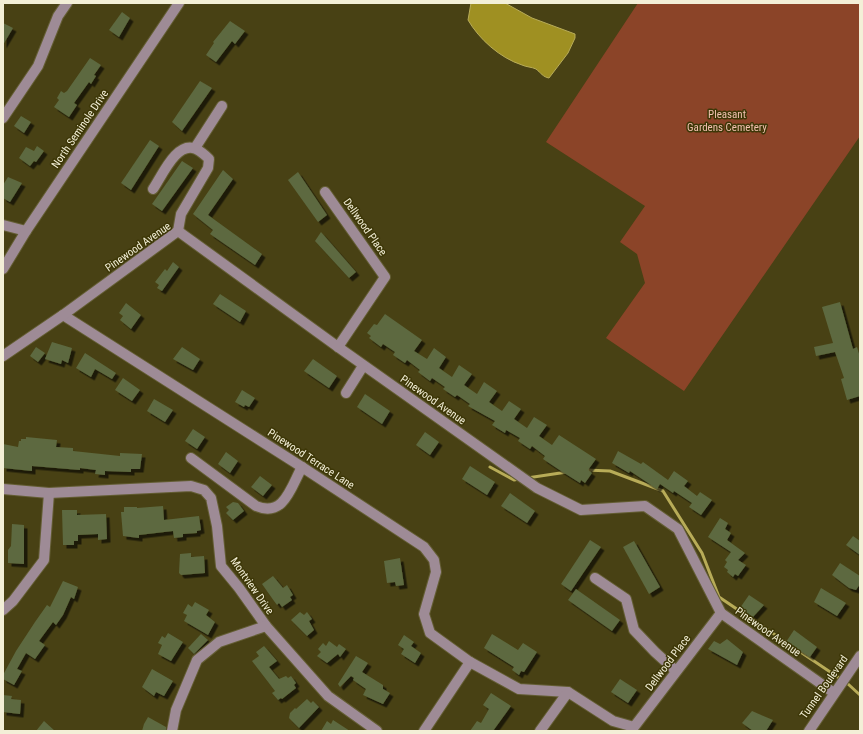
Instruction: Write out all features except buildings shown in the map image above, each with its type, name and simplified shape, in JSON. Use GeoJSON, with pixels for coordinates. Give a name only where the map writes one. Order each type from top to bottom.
{"type":"FeatureCollection","features":[{"type":"Feature","properties":{"kind":"street"},"geometry":{"type":"LineString","coordinates":[[3,118],[38,66],[58,16],[67,3]]}},
{"type":"Feature","properties":{"kind":"street","name":"North Seminole Drive"},"geometry":{"type":"LineString","coordinates":[[3,269],[26,231],[179,3]]}},
{"type":"Feature","properties":{"kind":"street"},"geometry":{"type":"LineString","coordinates":[[195,148],[222,106]]}},
{"type":"Feature","properties":{"kind":"street"},"geometry":{"type":"LineString","coordinates":[[153,189],[178,150],[186,147],[195,148],[209,158],[208,168],[182,214],[178,230]]}},
{"type":"Feature","properties":{"kind":"street","name":"Dellwood Place"},"geometry":{"type":"LineString","coordinates":[[325,192],[385,277],[338,348]]}},
{"type":"Feature","properties":{"kind":"street"},"geometry":{"type":"LineString","coordinates":[[3,225],[26,231]]}},
{"type":"Feature","properties":{"kind":"street","name":"Pinewood Avenue"},"geometry":{"type":"LineString","coordinates":[[3,356],[64,315],[178,230],[338,348],[536,488],[580,510],[645,506],[678,529],[721,613],[834,693]]}},
{"type":"Feature","properties":{"kind":"street","name":"Pinewood Terrace Lane"},"geometry":{"type":"LineString","coordinates":[[64,315],[424,547],[434,560],[436,572],[424,614],[430,633],[470,662]]}},
{"type":"Feature","properties":{"kind":"street"},"geometry":{"type":"LineString","coordinates":[[346,393],[364,366]]}},
{"type":"Feature","properties":{"kind":"street"},"geometry":{"type":"LineString","coordinates":[[191,458],[256,506],[268,510],[272,510],[284,502],[302,467]]}},
{"type":"Feature","properties":{"kind":"street","name":"Montview Drive"},"geometry":{"type":"LineString","coordinates":[[3,489],[49,494],[191,486],[204,490],[210,498],[217,526],[221,566],[266,626],[328,696],[377,731]]}},
{"type":"Feature","properties":{"kind":"street"},"geometry":{"type":"LineString","coordinates":[[3,610],[13,601],[44,560],[49,494]]}},
{"type":"Feature","properties":{"kind":"street"},"geometry":{"type":"LineString","coordinates":[[595,578],[626,599],[634,630],[676,671]]}},
{"type":"Feature","properties":{"kind":"street","name":"Dellwood Place"},"geometry":{"type":"LineString","coordinates":[[568,692],[613,721],[634,727],[721,613]]}},
{"type":"Feature","properties":{"kind":"street"},"geometry":{"type":"LineString","coordinates":[[172,731],[176,710],[197,660],[219,642],[266,626]]}},
{"type":"Feature","properties":{"kind":"street","name":"Tunnel Boulevard"},"geometry":{"type":"LineString","coordinates":[[809,731],[860,656]]}},
{"type":"Feature","properties":{"kind":"street"},"geometry":{"type":"LineString","coordinates":[[424,731],[470,662],[518,689],[568,692]]}},
{"type":"Feature","properties":{"kind":"street"},"geometry":{"type":"LineString","coordinates":[[540,731],[568,692]]}},
{"type":"Feature","properties":{"kind":"green space","name":"Pleasant Gardens Cemetery"},"geometry":{"type":"Polygon","coordinates":[[[638,3],[860,3],[860,136],[684,391],[606,338],[645,283],[637,254],[620,242],[645,206],[546,142],[638,3]]]}},
{"type":"Feature","properties":{"kind":"shaded area"},"geometry":{"type":"Polygon","coordinates":[[[471,3],[505,3],[532,18],[575,34],[575,38],[568,53],[549,78],[544,76],[536,69],[524,66],[506,58],[484,41],[468,20],[471,3]]]}},
{"type":"Feature","properties":{"kind":"waterway"},"geometry":{"type":"LineString","coordinates":[[490,467],[514,480],[519,479]]}},
{"type":"Feature","properties":{"kind":"waterway"},"geometry":{"type":"LineString","coordinates":[[586,470],[610,471],[663,491],[702,553],[719,597],[848,684],[860,695]]}},
{"type":"Feature","properties":{"kind":"waterway"},"geometry":{"type":"LineString","coordinates":[[527,478],[567,472]]}}]}
